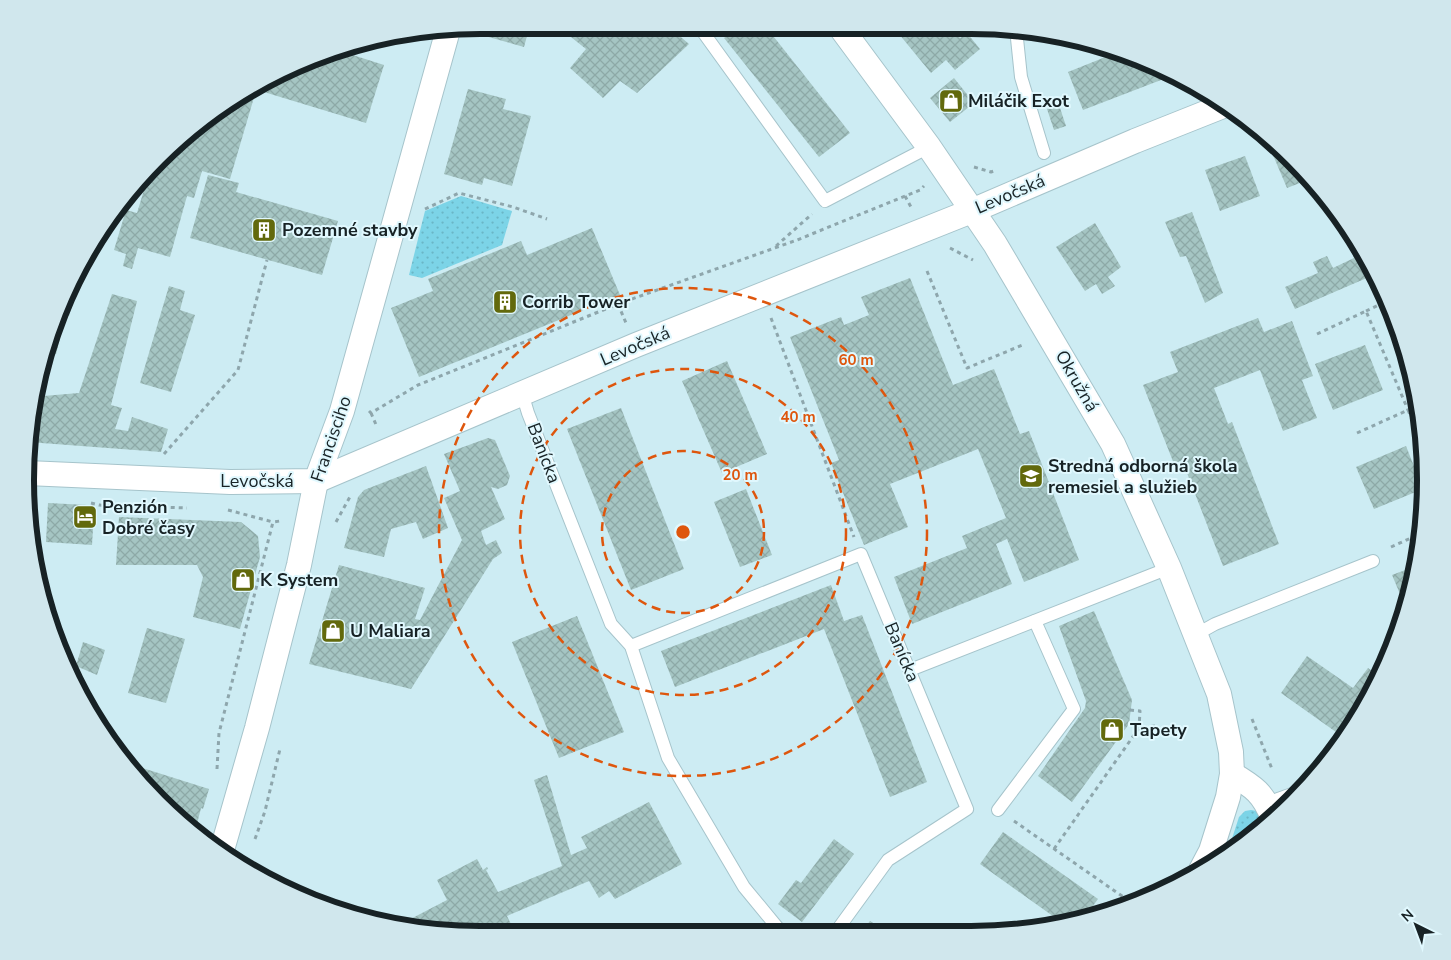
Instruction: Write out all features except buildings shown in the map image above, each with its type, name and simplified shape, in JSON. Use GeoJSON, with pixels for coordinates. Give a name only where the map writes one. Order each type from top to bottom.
{"type":"FeatureCollection","features":[{"type":"Feature","properties":{"kind":"street","name":"Okružná"},"geometry":{"type":"LineString","coordinates":[[845,34],[974,210],[1016,277],[1113,444],[1169,568],[1197,634],[1219,694],[1231,752],[1232,774],[1222,819],[1211,851],[1200,862]]}},
{"type":"Feature","properties":{"kind":"street","name":"Francisciho"},"geometry":{"type":"LineString","coordinates":[[223,845],[257,728],[299,565],[316,481],[342,411],[446,35]]}},
{"type":"Feature","properties":{"kind":"street","name":"Levočská"},"geometry":{"type":"LineString","coordinates":[[34,473],[239,482],[316,481],[636,345],[974,210],[1135,140],[1218,108]]}},
{"type":"Feature","properties":{"kind":"street"},"geometry":{"type":"LineString","coordinates":[[1232,774],[1253,786],[1270,810]]}},
{"type":"Feature","properties":{"kind":"lane"},"geometry":{"type":"LineString","coordinates":[[707,34],[825,201],[929,147]]}},
{"type":"Feature","properties":{"kind":"lane"},"geometry":{"type":"LineString","coordinates":[[1017,37],[1021,77],[1044,154]]}},
{"type":"Feature","properties":{"kind":"lane","name":"Banícka"},"geometry":{"type":"LineString","coordinates":[[522,393],[611,624],[631,646],[668,758],[744,887],[776,926]]}},
{"type":"Feature","properties":{"kind":"lane"},"geometry":{"type":"LineString","coordinates":[[631,646],[861,554]]}},
{"type":"Feature","properties":{"kind":"lane","name":"Banícka"},"geometry":{"type":"LineString","coordinates":[[840,926],[888,860],[968,809],[861,554]]}},
{"type":"Feature","properties":{"kind":"lane"},"geometry":{"type":"LineString","coordinates":[[1197,634],[1223,620],[1373,561]]}},
{"type":"Feature","properties":{"kind":"lane"},"geometry":{"type":"LineString","coordinates":[[910,670],[1169,568]]}},
{"type":"Feature","properties":{"kind":"lane"},"geometry":{"type":"LineString","coordinates":[[998,810],[1074,709],[1035,621]]}},
{"type":"Feature","properties":{"kind":"path"},"geometry":{"type":"LineString","coordinates":[[424,210],[459,193],[513,207],[546,219]]}},
{"type":"Feature","properties":{"kind":"path"},"geometry":{"type":"LineString","coordinates":[[371,413],[426,381],[618,304],[774,248],[905,196],[912,210]]}},
{"type":"Feature","properties":{"kind":"path"},"geometry":{"type":"LineString","coordinates":[[774,248],[825,201]]}},
{"type":"Feature","properties":{"kind":"path"},"geometry":{"type":"LineString","coordinates":[[944,246],[971,257],[977,263]]}},
{"type":"Feature","properties":{"kind":"path"},"geometry":{"type":"LineString","coordinates":[[161,458],[238,370],[267,260]]}},
{"type":"Feature","properties":{"kind":"path"},"geometry":{"type":"LineString","coordinates":[[927,271],[966,368],[1028,343]]}},
{"type":"Feature","properties":{"kind":"path"},"geometry":{"type":"LineString","coordinates":[[1316,334],[1381,304]]}},
{"type":"Feature","properties":{"kind":"path"},"geometry":{"type":"LineString","coordinates":[[768,310],[861,554]]}},
{"type":"Feature","properties":{"kind":"path"},"geometry":{"type":"LineString","coordinates":[[1366,311],[1413,422]]}},
{"type":"Feature","properties":{"kind":"path"},"geometry":{"type":"LineString","coordinates":[[1357,433],[1411,408]]}},
{"type":"Feature","properties":{"kind":"path"},"geometry":{"type":"LineString","coordinates":[[366,409],[371,413],[377,427]]}},
{"type":"Feature","properties":{"kind":"path"},"geometry":{"type":"LineString","coordinates":[[219,733],[273,522],[280,521]]}},
{"type":"Feature","properties":{"kind":"path"},"geometry":{"type":"LineString","coordinates":[[1391,547],[1413,538]]}},
{"type":"Feature","properties":{"kind":"path"},"geometry":{"type":"LineString","coordinates":[[1054,849],[1139,728],[1140,711],[1130,710]]}},
{"type":"Feature","properties":{"kind":"path"},"geometry":{"type":"LineString","coordinates":[[1139,728],[1155,726]]}},
{"type":"Feature","properties":{"kind":"path"},"geometry":{"type":"LineString","coordinates":[[998,810],[1125,898]]}},
{"type":"Feature","properties":{"kind":"shaded area"},"geometry":{"type":"Polygon","coordinates":[[[461,196],[512,211],[502,245],[422,278],[409,275],[425,211],[461,196]]]}},
{"type":"Feature","properties":{"kind":"shaded area"},"geometry":{"type":"Polygon","coordinates":[[[1245,811],[1257,811],[1261,819],[1231,843],[1239,817],[1245,811]]]}},
{"type":"Feature","properties":{"kind":"place","name":"Miláčik Exot"},"geometry":{"type":"Point","coordinates":[951,101]}},
{"type":"Feature","properties":{"kind":"place","name":"Pozemné stavby"},"geometry":{"type":"Point","coordinates":[264,230]}},
{"type":"Feature","properties":{"kind":"place","name":"Corrib Tower"},"geometry":{"type":"Point","coordinates":[505,302]}},
{"type":"Feature","properties":{"kind":"place","name":"Stredná odborná škola remesiel a služieb"},"geometry":{"type":"Point","coordinates":[1031,476]}},
{"type":"Feature","properties":{"kind":"place","name":"Penzión Dobré časy"},"geometry":{"type":"Point","coordinates":[85,517]}},
{"type":"Feature","properties":{"kind":"place","name":"K System"},"geometry":{"type":"Point","coordinates":[243,580]}},
{"type":"Feature","properties":{"kind":"place","name":"U Maliara"},"geometry":{"type":"Point","coordinates":[333,631]}},
{"type":"Feature","properties":{"kind":"place","name":"Tapety"},"geometry":{"type":"Point","coordinates":[1112,730]}}]}
